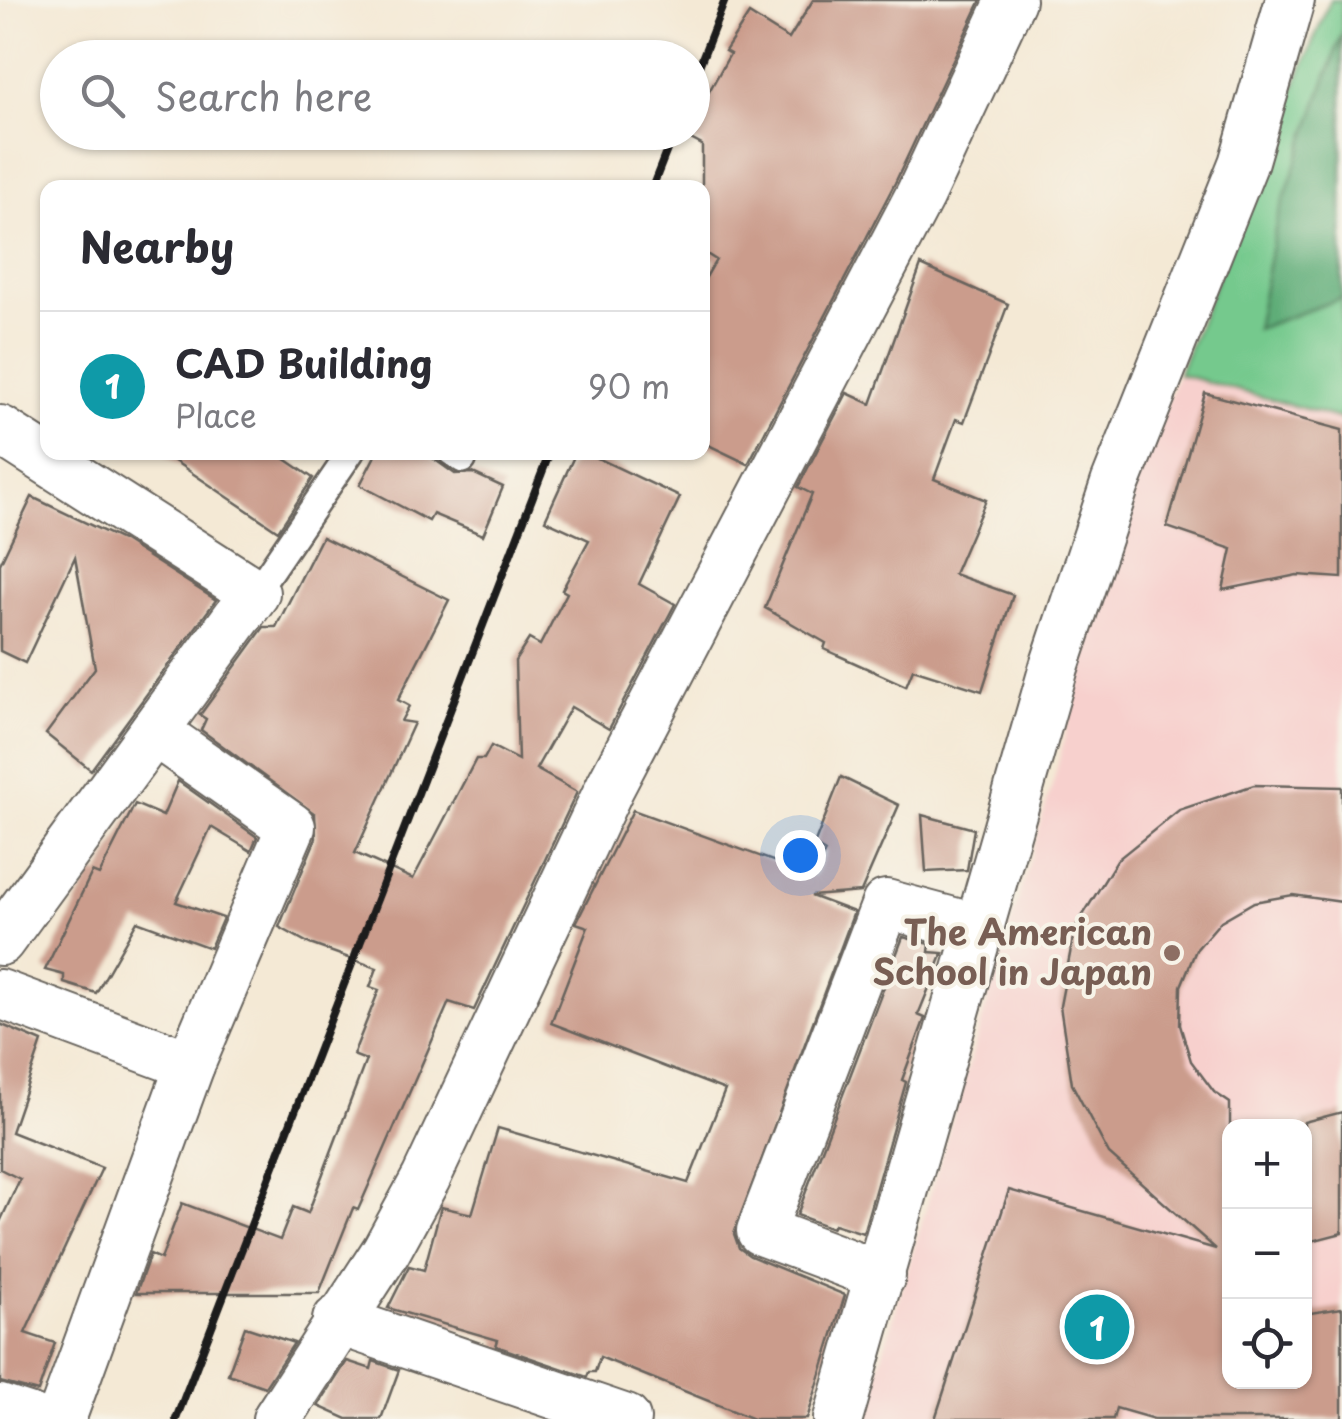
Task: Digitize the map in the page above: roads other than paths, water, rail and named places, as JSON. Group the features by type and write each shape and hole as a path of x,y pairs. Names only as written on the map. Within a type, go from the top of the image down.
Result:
{"street":[{"path":"278,1419 337,1320 386,1251 426,1178 610,786 920,195 1011,0"},
{"path":"838,1419 1054,667 1103,520 1243,164 1290,0"},
{"path":"0,430 40,455"},
{"path":"0,941 256,593 47,460"},
{"path":"61,1419 190,1066 292,826 154,730"},
{"path":"881,1276 761,1231 886,904 979,930"},
{"path":"0,994 190,1066"},
{"path":"337,1320 626,1419"},
{"path":"0,1409 31,1419"}],"lane":[{"path":"256,593 346,460"}],"railway":[{"path":"709,40 725,0"},
{"path":"655,180 667,150"},
{"path":"176,1419 547,460"}],"place":[{"name":"The American School in Japan","path":"1172,953"},
{"name":"CAD Building","path":"1097,1327"}]}
